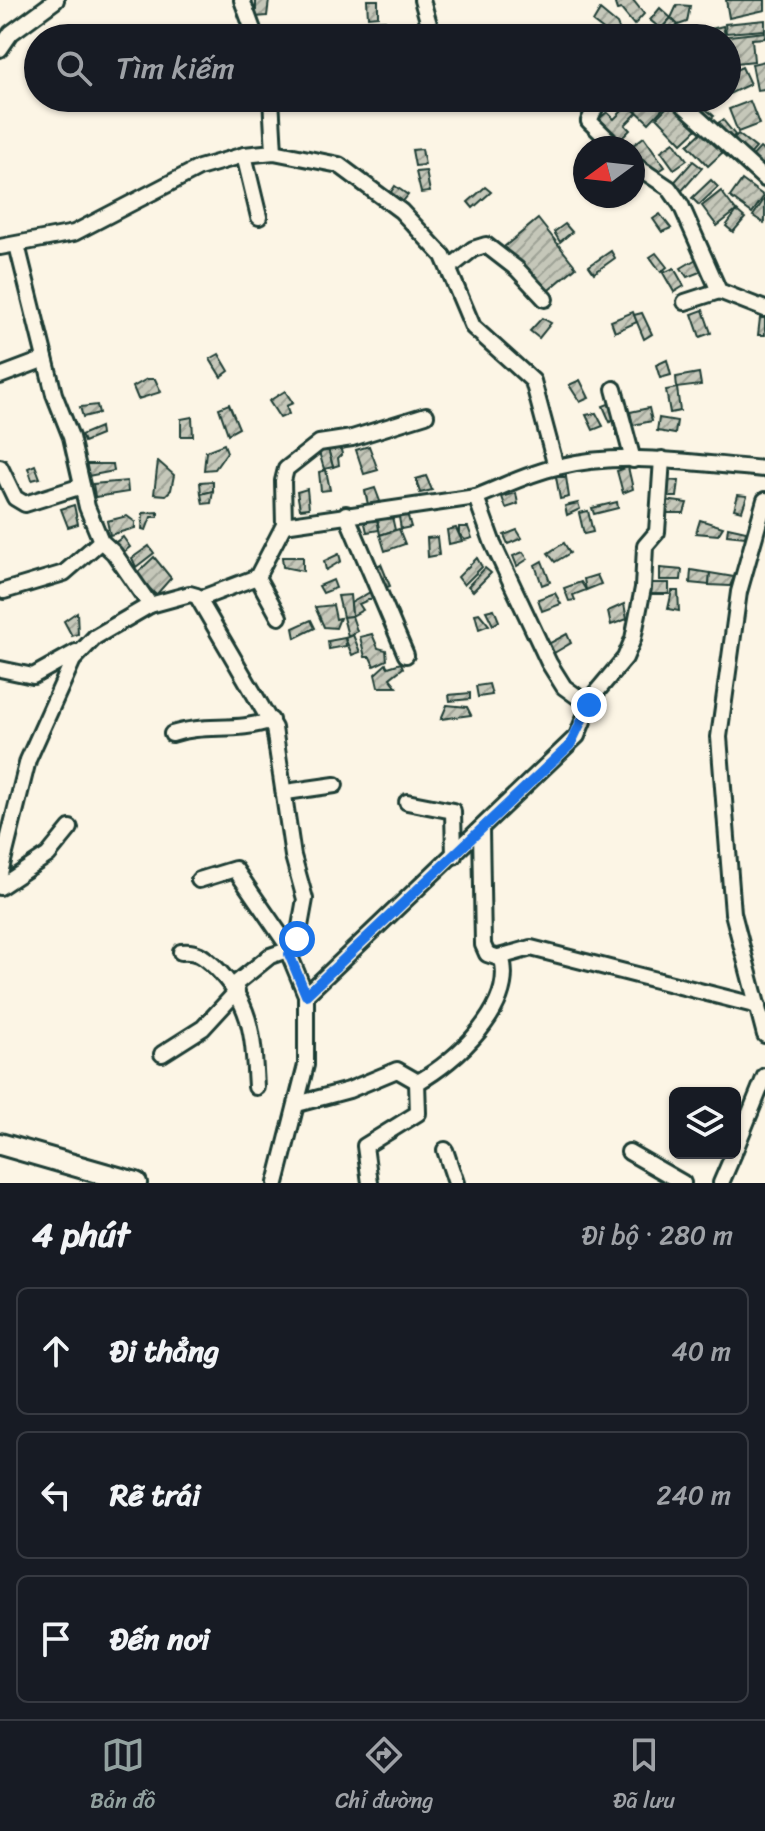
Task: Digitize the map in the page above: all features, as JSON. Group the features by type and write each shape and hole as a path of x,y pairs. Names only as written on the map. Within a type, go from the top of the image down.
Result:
{"main road":[{"path":"0,1144 127,1182"}],"street":[{"path":"0,49 11,33 56,0"},
{"path":"242,0 251,24"},
{"path":"422,0 429,24"},
{"path":"272,112 274,152"},
{"path":"593,112 589,121 605,136"},
{"path":"691,112 765,179"},
{"path":"0,247 74,233 199,168 244,155 274,152 326,161 350,171 401,211 435,245 449,268 473,327 533,381 556,467"},
{"path":"244,155 259,217"},
{"path":"645,172 669,188 681,205 719,291"},
{"path":"17,245 45,359 101,541 114,553 150,605"},
{"path":"449,268 473,249 486,245 517,269 545,299"},
{"path":"685,302 719,291 765,309"},
{"path":"0,376 45,359"},
{"path":"614,389 633,460"},
{"path":"199,599 257,577 284,525 283,481 286,469 319,443 352,438 426,415"},
{"path":"306,995 570,745 589,705 625,658 638,623 645,546 657,532 662,459"},
{"path":"284,525 476,497 556,467 662,459 765,469"},
{"path":"0,467 15,498 25,504 82,486"},
{"path":"476,497 493,544 549,663 564,687 589,705"},
{"path":"765,500 739,592 719,737 733,913 765,1031"},
{"path":"346,514 406,655"},
{"path":"4,591 64,573 101,541"},
{"path":"257,577 279,617"},
{"path":"0,669 33,676 150,605 190,594 199,599 230,657 271,720 286,792 293,856 305,899 299,932 290,949 290,959 306,995 305,1078 276,1183"},
{"path":"0,873 28,760 80,650"},
{"path":"172,734 203,726 245,729 271,720"},
{"path":"286,792 335,785"},
{"path":"407,802 453,811 454,856"},
{"path":"0,887 48,855 70,828"},
{"path":"481,829 483,945 487,954 499,957 531,948 758,1006"},
{"path":"199,880 235,869 290,949"},
{"path":"162,1054 203,1028 235,988 270,956 290,949"},
{"path":"181,952 202,955 235,988 252,1028 256,1087"},
{"path":"417,1082 450,1058 491,1017 501,991 504,967 499,957"},
{"path":"297,1104 349,1090 397,1070 417,1082"},
{"path":"741,1134 765,1076"},
{"path":"370,1183 365,1146 418,1113 417,1082"},
{"path":"445,1150 456,1183"},
{"path":"629,1152 683,1183"},
{"path":"721,1183 731,1159"}],"building":[{"path":"256,0 269,0 267,16 256,17"},
{"path":"367,0 378,0 378,16 368,17"},
{"path":"619,0 633,0 644,14 633,24 621,9 617,10 615,4"},
{"path":"726,0 765,0 765,10 729,18"},
{"path":"677,5 690,6 687,22 677,24 671,18"},
{"path":"660,8 671,18 666,24 655,24 650,20"},
{"path":"600,10 617,24 596,24 593,22"},
{"path":"385,20 386,24 365,24 364,21"},
{"path":"765,20 765,30 741,32 741,24 725,24"},
{"path":"765,32 765,38 752,39 754,61 741,62 741,35"},
{"path":"765,61 765,89 757,90 752,64"},
{"path":"741,67 750,84 741,88"},
{"path":"750,101 759,124 738,132 730,112 741,112 741,104"},
{"path":"607,112 614,119 621,112 637,113 625,125 630,130 624,136 616,136 599,119"},
{"path":"637,112 659,112 649,123"},
{"path":"662,112 683,112 698,128 682,143 657,117"},
{"path":"695,112 709,112 714,116 706,123"},
{"path":"723,120 735,135 731,139 718,123"},
{"path":"704,130 723,152 708,166 688,145"},
{"path":"738,134 756,148 749,156 731,141"},
{"path":"645,138 665,167 653,175 645,163"},
{"path":"674,142 687,160 674,169 661,151"},
{"path":"760,148 765,152 765,162 760,167 750,159"},
{"path":"422,149 425,165 415,166 412,150"},
{"path":"693,161 702,168 679,194 671,186"},
{"path":"426,171 430,192 421,193 416,172"},
{"path":"711,180 718,187 699,205 692,198"},
{"path":"742,180 764,196 752,213 730,197"},
{"path":"395,186 408,195 400,205 389,195"},
{"path":"485,187 491,192 473,208 468,202"},
{"path":"721,191 736,211 717,226 702,206"},
{"path":"765,198 765,222 764,223 753,216"},
{"path":"737,211 745,218 733,232 726,226"},
{"path":"660,214 671,228 662,232 653,219"},
{"path":"538,219 576,267 543,295 504,247"},
{"path":"565,224 572,232 560,242 554,232"},
{"path":"611,251 615,258 594,273 589,266"},
{"path":"656,253 667,267 661,272 650,257"},
{"path":"698,258 705,270 687,277 681,268"},
{"path":"674,268 684,286 674,292 663,273"},
{"path":"703,310 711,333 700,337 692,314"},
{"path":"633,312 637,322 615,332 611,321"},
{"path":"642,313 652,334 644,339 634,315"},
{"path":"542,318 551,323 539,338 530,331"},
{"path":"760,318 765,318 765,335 758,335"},
{"path":"219,354 229,371 221,377 210,359"},
{"path":"667,360 671,375 660,378 656,365"},
{"path":"699,373 701,385 677,388 676,377"},
{"path":"147,379 155,379 161,392 138,399 133,387"},
{"path":"580,380 589,398 580,402 569,385"},
{"path":"677,388 680,411 670,413 666,390"},
{"path":"285,391 293,403 286,406 289,414 280,418 269,401"},
{"path":"611,403 617,418 610,422 603,406"},
{"path":"229,404 239,428 228,434 219,408"},
{"path":"97,405 99,413 83,417 80,407"},
{"path":"649,408 652,421 633,425 630,412"},
{"path":"596,413 603,426 593,430 586,415"},
{"path":"192,417 193,436 181,436 181,419"},
{"path":"659,418 677,421 675,434 657,431"},
{"path":"100,427 101,435 84,442 81,435"},
{"path":"339,442 342,454 338,458 339,465 333,467 328,449"},
{"path":"224,444 227,452 215,469 204,470 206,451"},
{"path":"369,446 378,470 364,474 356,450"},
{"path":"328,449 333,467 324,469 319,452"},
{"path":"158,461 174,475 171,490 166,495 154,494"},
{"path":"86,464 113,464 114,471 88,476"},
{"path":"35,465 40,478 32,480 28,468"},
{"path":"628,467 633,489 623,493 617,471"},
{"path":"326,470 330,490 321,491 319,472"},
{"path":"426,476 432,490 420,493 416,479"},
{"path":"556,477 566,477 569,497 560,499"},
{"path":"666,480 679,481 677,497 668,497"},
{"path":"127,481 128,492 95,497 93,484"},
{"path":"213,481 213,491 201,494 200,482"},
{"path":"375,488 381,504 369,509 365,491"},
{"path":"307,489 309,508 300,509 297,492"},
{"path":"213,491 211,503 203,504 201,494"},
{"path":"516,493 518,504 506,508 502,497"},
{"path":"738,495 747,496 742,511 734,509"},
{"path":"665,500 687,503 684,513 664,513"},
{"path":"617,502 618,508 594,514 592,508"},
{"path":"578,503 580,509 567,515 565,506"},
{"path":"74,505 78,524 68,527 61,509"},
{"path":"406,510 411,527 401,529 398,511"},
{"path":"588,511 593,532 584,534 579,513"},
{"path":"158,512 158,517 151,517 146,530 142,529 143,513"},
{"path":"391,512 395,530 380,535 377,518"},
{"path":"376,513 379,530 367,532 363,515"},
{"path":"127,516 135,522 135,528 110,535 107,521"},
{"path":"700,520 723,527 718,535 696,533"},
{"path":"459,527 468,527 472,538 465,540 459,534"},
{"path":"728,527 746,531 745,537 727,535"},
{"path":"456,528 462,541 449,544 447,530"},
{"path":"399,529 405,544 385,551 380,535"},
{"path":"517,530 522,538 508,544 504,535"},
{"path":"123,537 130,547 121,554 113,544"},
{"path":"437,537 439,555 428,557 427,538"},
{"path":"564,543 570,553 555,562 548,553"},
{"path":"149,546 154,553 136,567 132,558"},
{"path":"523,552 528,559 517,566 513,556"},
{"path":"339,554 341,561 326,570 324,561"},
{"path":"154,557 171,578 156,595 136,574"},
{"path":"282,557 303,557 303,571 283,567"},
{"path":"477,558 482,567 464,585 458,577"},
{"path":"542,561 550,582 542,585 535,565"},
{"path":"381,564 390,586 380,590 371,569"},
{"path":"485,568 491,573 473,591 468,586"},
{"path":"660,568 682,570 681,580 660,580"},
{"path":"691,570 710,573 709,585 690,583"},
{"path":"710,573 734,577 730,586 709,585"},
{"path":"597,575 601,584 586,590 584,579"},
{"path":"333,580 336,588 323,593 319,586"},
{"path":"581,582 586,590 573,595 575,600 569,601 564,588"},
{"path":"651,583 669,583 669,594 651,594"},
{"path":"372,591 375,597 359,604 363,610 352,616 351,603"},
{"path":"672,591 678,591 679,611 668,609"},
{"path":"555,593 561,604 542,611 538,599"},
{"path":"350,595 352,616 343,617 338,596"},
{"path":"624,604 627,619 611,625 608,611"},
{"path":"333,605 336,619 340,618 336,628 324,627 315,607"},
{"path":"494,609 499,621 493,625 486,611"},
{"path":"77,612 78,634 72,636 64,621"},
{"path":"479,613 489,625 479,629 475,614"},
{"path":"352,616 357,631 348,636 343,617"},
{"path":"311,620 315,628 295,638 293,628"},
{"path":"372,634 378,648 386,650 387,660 374,666 370,657 365,657 360,637"},
{"path":"567,634 571,643 554,653 548,644"},
{"path":"353,635 360,652 352,655 345,638"},
{"path":"345,638 346,646 329,649 328,641"},
{"path":"401,663 403,668 390,678 397,687 378,687 375,674 386,664 388,667"},
{"path":"489,684 492,695 478,697 476,686"},
{"path":"470,693 470,699 450,701 449,695"},
{"path":"447,705 467,707 471,715 441,719"}],"route":[{"path":"297,939 289,954 306,995 570,745 583,724 589,705"}]}
